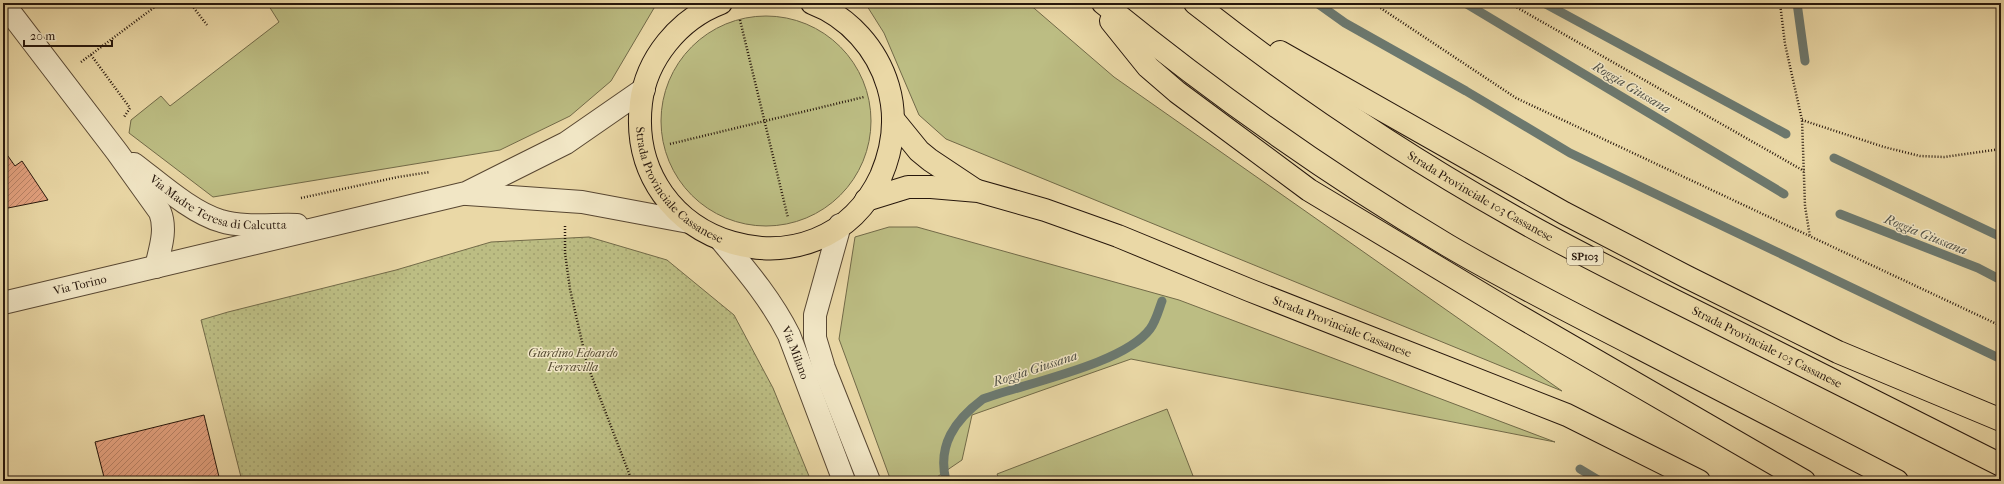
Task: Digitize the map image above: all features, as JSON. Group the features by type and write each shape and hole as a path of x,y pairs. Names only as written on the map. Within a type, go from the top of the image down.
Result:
{"main road":[{"name":"Strada Provinciale Cassanese","path":"730,9 695,10 663,48 652,66 644,89 640,120 643,151 647,164 660,190 678,212 690,222 721,240 755,248 792,246 813,240 840,225 866,200 886,165 891,145 893,119 890,93 881,68 863,39 842,20 812,3"},
{"path":"1097,3 1148,67 1209,118 1309,190 1519,316 1804,481"},
{"path":"1103,3 1161,50 1276,134 1360,191 1447,245 1559,307 1897,481"},
{"path":"1198,6 1564,213 1687,277 1838,352 2001,420"},
{"name":"Strada Provinciale 103 Cassanese","path":"1198,6 1281,68 1358,121 1425,164 1510,215 1604,266 2001,464"},
{"name":"Strada Provinciale Cassanese","path":"893,119 908,139 930,160 978,191"},
{"name":"Strada Provinciale Cassanese","path":"866,200 908,187 931,187 978,191 1045,210 1118,236 1249,290 1567,415 1699,481"}],"street":[{"name":"Via Madre Teresa di Calcutta","path":"3,3 158,209 162,218 164,231 156,267"},
{"path":"329,226 466,194 566,143 644,89"},
{"name":"Via Madre Teresa di Calcutta","path":"116,152 194,209 216,220 234,224 329,226"},
{"path":"466,194 582,202 690,222"},
{"name":"Via Milano","path":"840,225 815,316 815,338 824,368 869,481"},
{"name":"Via Torino","path":"3,303 329,226"},
{"name":"Via Milano","path":"721,240 767,297 780,316 789,335 844,481"}],"path":[{"path":"60,78 160,3"},
{"path":"190,3 207,25"},
{"path":"1373,3 1516,98 2001,326"},
{"path":"1509,3 1804,172"},
{"path":"1780,3 1785,44 1802,120 1805,206 1810,237"},
{"path":"730,9 764,121 790,224 792,246"},
{"path":"643,151 868,96 890,93"},
{"path":"1802,120 1884,147 1920,156 1944,157 2001,149"}],"green space":[{"path":"267,3 657,3 611,81 570,116 500,150 213,197 129,133 131,120 161,96 170,106 279,22"},
{"path":"863,3 1028,3 1114,77 1562,391 946,139 919,115 884,33 867,6"},
{"path":"766,16 786,18 806,24 824,34 840,47 853,63 863,81 869,101 871,121 869,141 863,161 853,179 840,195 824,208 806,218 786,224 766,226 746,224 726,218 708,208 692,195 679,179 669,161 663,141 661,121 663,101 669,81 679,63 692,47 708,34 726,24 746,18"},
{"path":"889,227 917,227 1179,300 1555,442 1131,359 972,415 962,460 931,481 891,481 839,339 855,237"},
{"name":"Giardino Edoardo Ferravilla","path":"589,237 667,260 734,315 773,388 811,481 242,481 201,320 396,270 491,242"},
{"path":"1167,409 1195,481 1000,481 997,474"}],"building":[{"path":"3,149 15,166 22,161 48,200 3,209"},
{"path":"204,415 220,481 105,481 95,442"}],"waterway":[{"path":"1317,3 1345,23 1466,91 1570,153 2001,359"},
{"name":"Roggia Giussana","path":"1465,3 1784,194"},
{"path":"1544,3 1786,134"},
{"path":"1797,3 1805,61"},
{"path":"1834,158 2001,237"},
{"name":"Roggia Giussana","path":"1840,214 1978,268 2001,280"},
{"name":"Roggia Giussana","path":"946,481 944,468 946,445 957,425 973,407 983,399 1073,371 1119,352 1137,341 1150,329 1156,319 1162,301"},
{"path":"1580,469 1600,481"}]}
